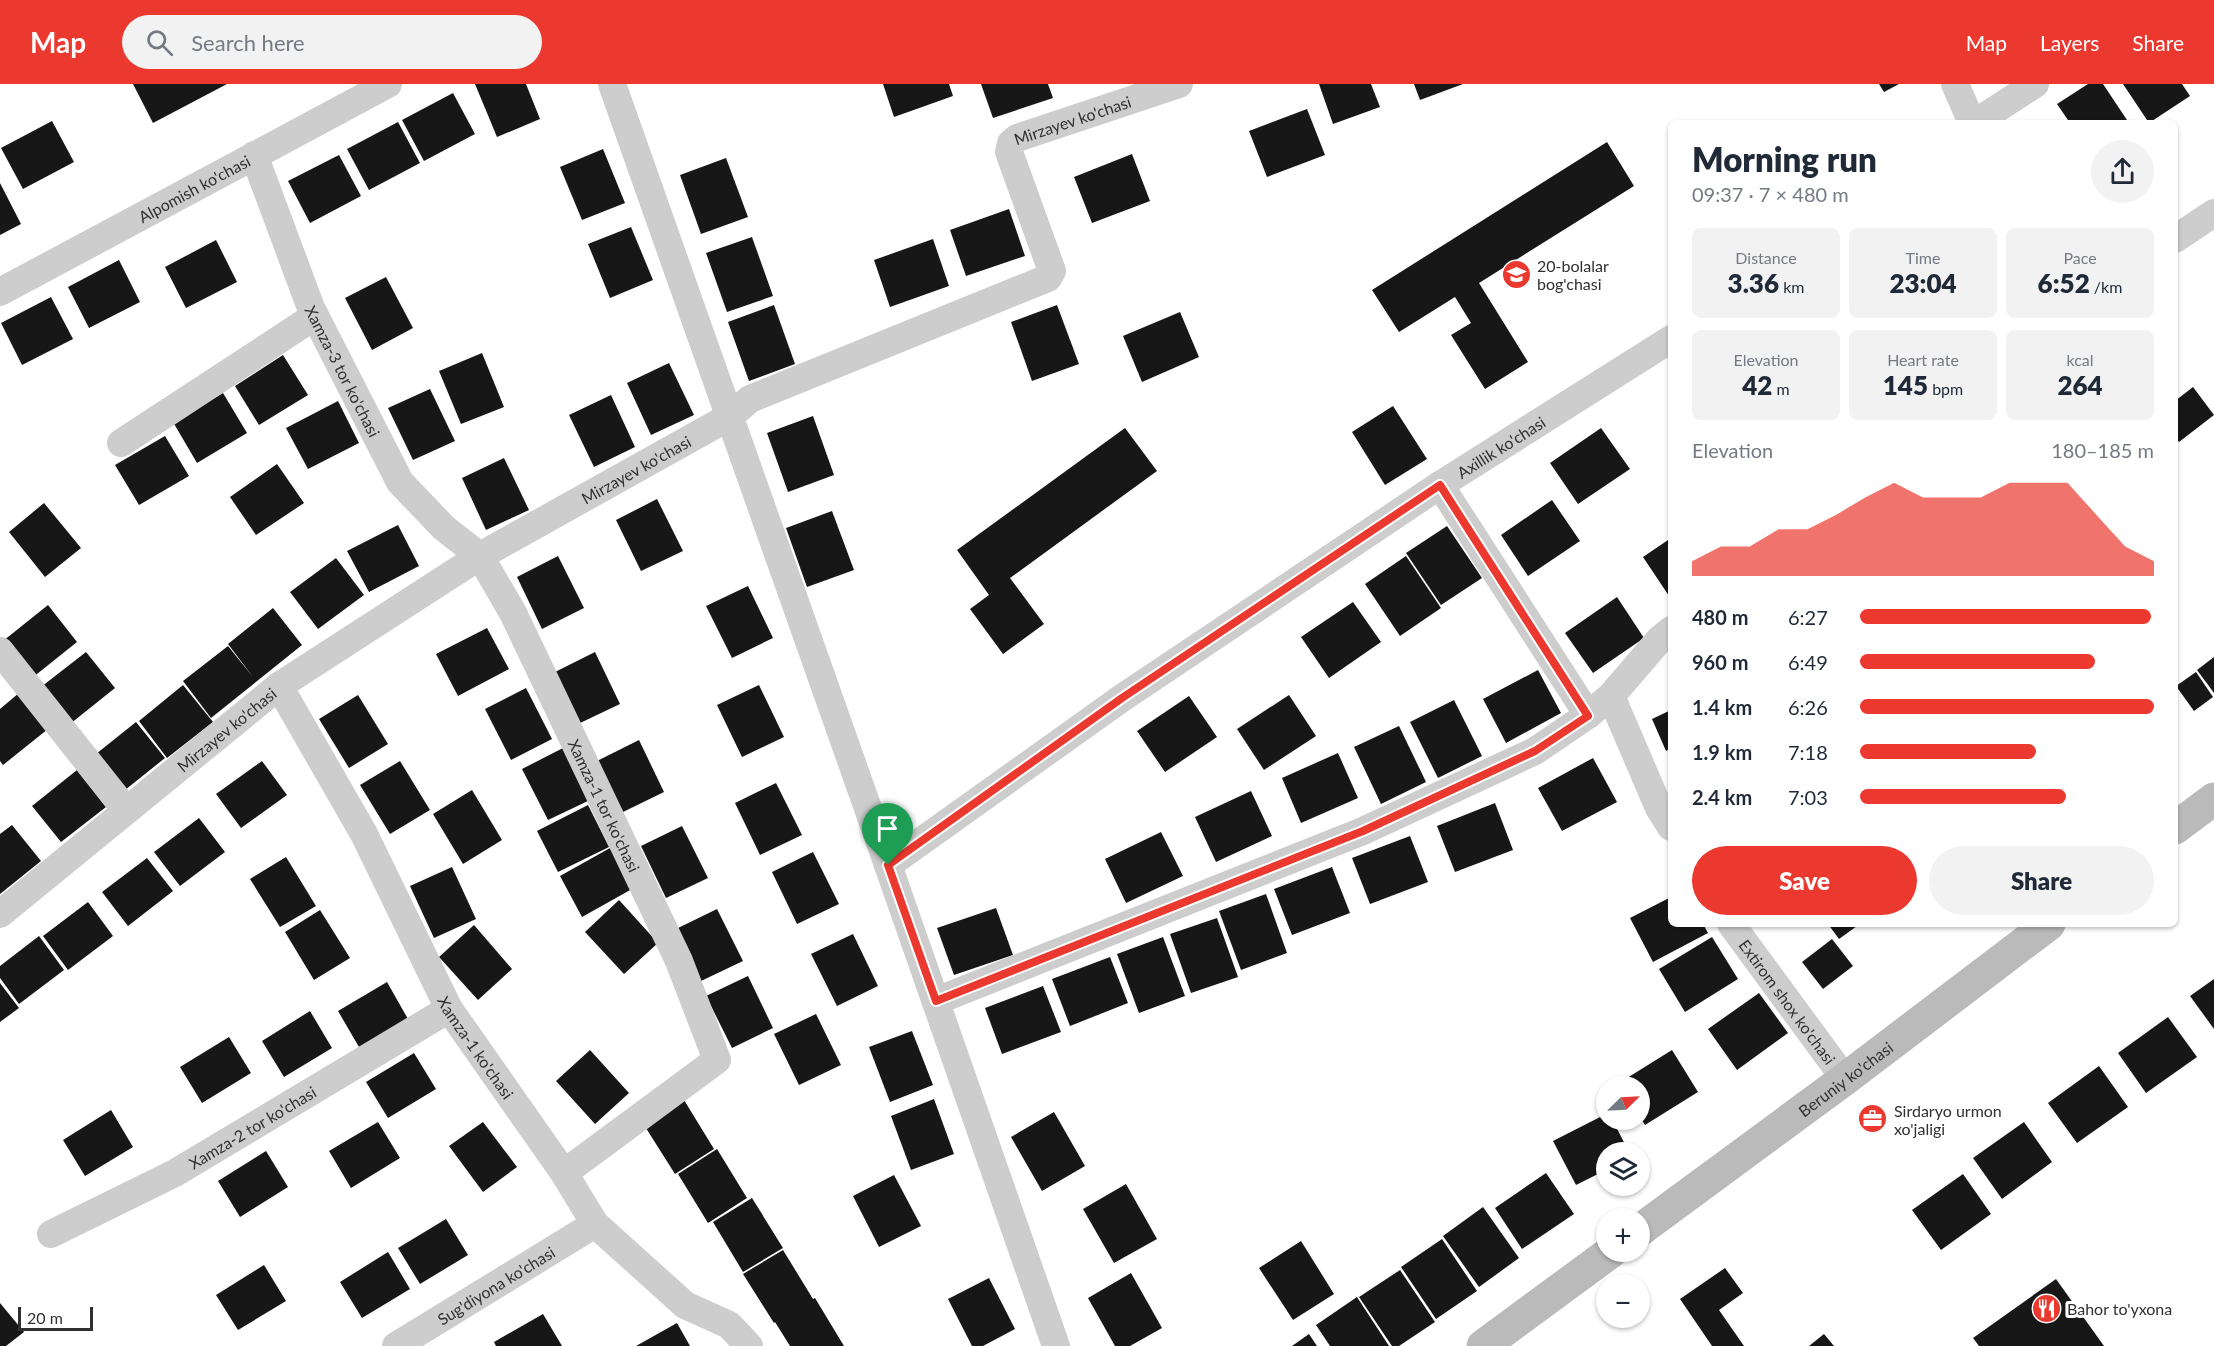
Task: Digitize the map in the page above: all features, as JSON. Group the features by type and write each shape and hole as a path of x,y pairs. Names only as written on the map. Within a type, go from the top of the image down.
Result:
{"street":[{"name":"Alpomish ko'chasi","path":"0,292 388,84"},
{"path":"612,84 1056,1346"},
{"name":"Mirzayev ko'chasi","path":"0,914 279,686 480,556 729,417 750,399 1048,278 1052,271 1009,152 1011,143 1017,138 1179,84"},
{"path":"1954,84 1972,120"},
{"path":"1978,120 2035,84"},
{"name":"Xamza-3 tor ko'chasi","path":"254,155 315,316 400,482 444,528 480,556"},
{"path":"2178,236 2214,213"},
{"path":"121,443 315,316"},
{"name":"Axillik ko'chasi","path":"888,865 1122,698 1440,485 1668,341"},
{"path":"1440,485 1588,716"},
{"name":"Xamza-1 tor ko'chasi","path":"480,556 513,613 679,961 717,1060 564,1173"},
{"path":"936,1001 1363,831 1535,751 1588,716 1611,696 1659,639 1668,632"},
{"path":"0,651 126,810"},
{"name":"Xamza-1 ko'chasi","path":"279,686 364,834 449,1009 564,1173 595,1224 685,1305 729,1324 749,1346"},
{"path":"1611,696 1659,808 1668,822"},
{"path":"2178,826 2214,799"},
{"name":"Extirom shox ko'chasi","path":"1733,927 1845,1079"},
{"name":"Beruniy ko'chasi","path":"1650,1223 1845,1079 2045,927"},
{"name":"Xamza-2 tor ko'chasi","path":"51,1234 175,1173 449,1009"},
{"name":"Sug'diyona ko'chasi","path":"396,1346 595,1224"},
{"path":"1483,1346 1597,1262"}],"building":[{"path":"133,84 227,84 153,123"},
{"path":"475,84 526,84 540,119 497,137"},
{"path":"883,84 949,84 953,96 894,117"},
{"path":"981,84 1048,84 1053,98 993,118"},
{"path":"1319,84 1371,84 1380,107 1333,124"},
{"path":"1414,84 1463,84 1420,100"},
{"path":"1879,84 1899,84 1884,92"},
{"path":"2088,84 2103,84 2127,120 2068,120 2057,104"},
{"path":"2123,84 2182,84 2190,96 2154,120 2147,120"},
{"path":"453,93 475,134 424,161 402,120"},
{"path":"1307,109 1325,155 1267,177 1249,131"},
{"path":"52,121 74,162 23,189 1,148"},
{"path":"398,122 420,163 369,190 347,149"},
{"path":"1607,142 1634,186 1479,283 1528,362 1485,389 1451,335 1471,323 1455,297 1399,332 1372,290"},
{"path":"603,149 625,203 582,220 560,167"},
{"path":"1132,154 1150,201 1092,223 1074,177"},
{"path":"339,155 361,196 310,223 288,181"},
{"path":"726,158 748,217 701,234 680,175"},
{"path":"0,183 21,224 0,235"},
{"path":"1009,209 1025,256 966,276 950,230"},
{"path":"631,227 653,280 610,298 588,244"},
{"path":"752,237 773,296 727,312 706,253"},
{"path":"933,239 949,286 890,307 874,260"},
{"path":"216,240 237,282 186,308 165,267"},
{"path":"119,260 140,302 89,328 68,287"},
{"path":"386,277 413,328 372,350 345,298"},
{"path":"51,297 73,339 22,365 1,323"},
{"path":"774,305 795,364 749,381 728,322"},
{"path":"1057,305 1079,364 1032,381 1011,322"},
{"path":"1180,312 1199,357 1142,382 1123,336"},
{"path":"482,353 504,407 461,424 439,371"},
{"path":"283,355 308,395 259,425 235,386"},
{"path":"669,363 694,415 651,435 627,383"},
{"path":"2193,387 2214,415 2179,442 2178,441 2178,399"},
{"path":"430,389 455,441 413,460 388,408"},
{"path":"223,393 247,433 197,463 173,422"},
{"path":"611,395 635,447 594,467 569,415"},
{"path":"338,401 359,443 308,469 286,428"},
{"path":"1393,406 1427,459 1385,485 1352,432"},
{"path":"813,416 834,475 788,492 767,433"},
{"path":"1125,428 1157,471 1010,578 1044,624 1003,654 970,609 989,595 957,550"},
{"path":"1601,428 1630,469 1578,504 1550,463"},
{"path":"165,436 189,476 139,505 115,465"},
{"path":"504,458 529,510 486,530 462,478"},
{"path":"277,464 304,503 256,535 230,497"},
{"path":"657,499 683,551 641,571 616,520"},
{"path":"1552,500 1580,541 1528,576 1501,535"},
{"path":"44,503 81,548 45,577 9,532"},
{"path":"832,511 854,570 807,587 786,528"},
{"path":"398,525 419,566 369,592 347,551"},
{"path":"1447,526 1482,578 1441,605 1406,553"},
{"path":"1668,540 1668,594 1643,557"},
{"path":"558,556 584,608 542,629 517,577"},
{"path":"1406,556 1441,608 1400,636 1365,584"},
{"path":"336,558 364,595 318,629 290,592"},
{"path":"748,586 773,638 732,658 706,606"},
{"path":"1617,597 1644,638 1593,673 1565,633"},
{"path":"1353,602 1381,642 1329,678 1301,637"},
{"path":"48,605 77,642 32,678 3,641"},
{"path":"273,608 302,645 211,718 183,681 228,646 253,677 228,644"},
{"path":"487,628 509,669 458,696 436,654"},
{"path":"86,652 115,688 70,724 41,687"},
{"path":"595,652 620,704 578,724 553,673"},
{"path":"2214,657 2214,693 2197,670"},
{"path":"1538,670 1561,713 1506,743 1483,699"},
{"path":"2196,672 2213,697 2194,711 2178,689 2178,685"},
{"path":"183,685 213,722 167,758 139,721"},
{"path":"759,685 784,737 742,757 717,705"},
{"path":"526,688 552,739 511,760 485,709"},
{"path":"19,693 48,729 3,765 0,761 0,709"},
{"path":"358,695 388,744 349,768 319,719"},
{"path":"1289,695 1316,736 1264,770 1237,729"},
{"path":"1189,696 1217,737 1165,772 1137,731"},
{"path":"1454,700 1482,756 1438,778 1410,722"},
{"path":"1668,711 1668,750 1666,751 1652,719"},
{"path":"136,722 165,758 120,794 91,758"},
{"path":"1399,726 1426,782 1381,804 1354,747"},
{"path":"639,740 664,792 623,812 597,761"},
{"path":"563,748 590,800 548,820 522,769"},
{"path":"1338,753 1358,798 1301,823 1282,778"},
{"path":"1593,758 1617,802 1562,831 1538,788"},
{"path":"262,761 287,795 241,828 216,794"},
{"path":"400,761 430,810 390,834 360,785"},
{"path":"77,770 106,807 61,842 32,806"},
{"path":"776,783 802,835 760,855 735,803"},
{"path":"472,790 502,840 463,864 433,814"},
{"path":"1251,791 1272,836 1216,862 1195,817"},
{"path":"1495,803 1513,850 1455,872 1437,826"},
{"path":"588,805 609,847 558,872 537,831"},
{"path":"199,818 225,852 180,886 154,852"},
{"path":"12,825 41,861 0,894 0,834"},
{"path":"682,826 708,878 666,898 641,846"},
{"path":"1161,832 1183,876 1126,903 1105,859"},
{"path":"1410,836 1428,882 1370,904 1352,858"},
{"path":"610,848 632,889 582,917 560,876"},
{"path":"813,852 839,904 797,924 772,872"},
{"path":"286,857 316,906 280,927 250,879"},
{"path":"147,858 173,891 128,926 102,892"},
{"path":"452,867 476,919 434,938 410,886"},
{"path":"1332,867 1350,913 1292,935 1274,889"},
{"path":"1266,894 1287,953 1241,970 1219,911"},
{"path":"1668,899 1668,927 1705,927 1708,933 1653,962 1630,918"},
{"path":"619,900 658,943 624,974 585,932"},
{"path":"88,902 113,936 68,970 43,936"},
{"path":"996,908 1013,955 954,975 937,928"},
{"path":"717,909 743,961 701,981 676,929"},
{"path":"320,910 350,958 314,980 285,932"},
{"path":"1217,918 1238,977 1191,993 1170,934"},
{"path":"474,925 512,969 478,1000 439,957"},
{"path":"1830,927 1856,927 1839,939"},
{"path":"853,934 878,986 837,1006 811,954"},
{"path":"39,936 64,970 19,1004 0,978 0,966"},
{"path":"1163,937 1185,996 1139,1013 1117,954"},
{"path":"1712,937 1738,979 1685,1012 1659,969"},
{"path":"1832,939 1853,966 1823,989 1802,962"},
{"path":"1110,957 1128,1003 1070,1026 1052,979"},
{"path":"748,976 773,1028 732,1048 706,996"},
{"path":"2214,979 2214,1029 2190,996"},
{"path":"387,982 408,1019 359,1047 338,1011"},
{"path":"0,983 19,1008 0,1022"},
{"path":"1043,986 1061,1032 1002,1054 985,1008"},
{"path":"1759,993 1788,1033 1737,1070 1708,1029"},
{"path":"310,1011 332,1048 284,1077 262,1041"},
{"path":"816,1014 841,1065 799,1085 774,1034"},
{"path":"2168,1017 2197,1057 2146,1093 2118,1053"},
{"path":"912,1031 933,1085 890,1102 869,1047"},
{"path":"229,1037 251,1073 202,1103 180,1067"},
{"path":"590,1050 629,1093 595,1124 556,1081"},
{"path":"1672,1050 1698,1092 1650,1122 1650,1076 1630,1076"},
{"path":"414,1053 436,1089 388,1118 366,1082"},
{"path":"2099,1066 2128,1107 2077,1143 2048,1103"},
{"path":"934,1099 954,1154 911,1170 891,1116"},
{"path":"684,1100 714,1149 675,1174 644,1125"},
{"path":"111,1110 133,1147 85,1176 63,1140"},
{"path":"1054,1112 1085,1166 1042,1191 1011,1137"},
{"path":"1596,1119 1596,1130 1618,1130 1624,1142 1596,1142 1596,1175 1576,1185 1553,1141"},
{"path":"378,1122 400,1158 351,1188 329,1151"},
{"path":"483,1122 517,1167 483,1192 449,1146"},
{"path":"2024,1122 2052,1162 2002,1199 1973,1158"},
{"path":"717,1149 747,1198 708,1223 678,1174"},
{"path":"266,1151 288,1187 240,1217 218,1181"},
{"path":"1546,1173 1574,1214 1522,1249 1495,1208"},
{"path":"1963,1174 1991,1214 1941,1250 1912,1210"},
{"path":"894,1175 921,1226 879,1247 853,1196"},
{"path":"1126,1184 1157,1239 1114,1263 1083,1209"},
{"path":"752,1198 783,1248 743,1272 713,1222"},
{"path":"1483,1207 1519,1258 1479,1287 1443,1236"},
{"path":"446,1219 468,1255 420,1284 398,1248"},
{"path":"1442,1239 1477,1291 1436,1319 1401,1267"},
{"path":"1301,1241 1334,1294 1293,1320 1259,1268"},
{"path":"783,1250 844,1346 790,1346 774,1323 743,1274"},
{"path":"388,1252 410,1289 362,1318 340,1282"},
{"path":"264,1265 286,1301 238,1330 216,1295"},
{"path":"1725,1268 1743,1293 1719,1310 1744,1346 1712,1346 1680,1299"},
{"path":"1400,1270 1435,1322 1399,1346 1392,1346 1359,1297"},
{"path":"1131,1273 1162,1328 1130,1346 1115,1346 1088,1298"},
{"path":"989,1278 1015,1329 983,1346 972,1346 948,1299"},
{"name":"Bahor to'yxona","path":"2056,1279 2104,1346 1979,1346 1973,1338"},
{"path":"1357,1297 1389,1346 1330,1346 1316,1325"},
{"path":"0,1303 24,1332 6,1346 0,1346"},
{"path":"543,1314 562,1346 496,1346 494,1342"},
{"path":"677,1323 690,1346 636,1346"},
{"path":"1309,1334 1317,1346 1292,1346"},
{"path":"1824,1334 1834,1346 1809,1346"}],"place":[{"name":"20-bolalar bog'chasi","path":"1516,274"},
{"name":"Sirdaryo urmon xo'jaligi","path":"1873,1119"},
{"name":"Bahor to'yxona","path":"2046,1308"}],"route":[{"path":"1440,485 1588,716 1535,751 1363,831 936,1001 888,865 1122,698 1440,485"}]}
